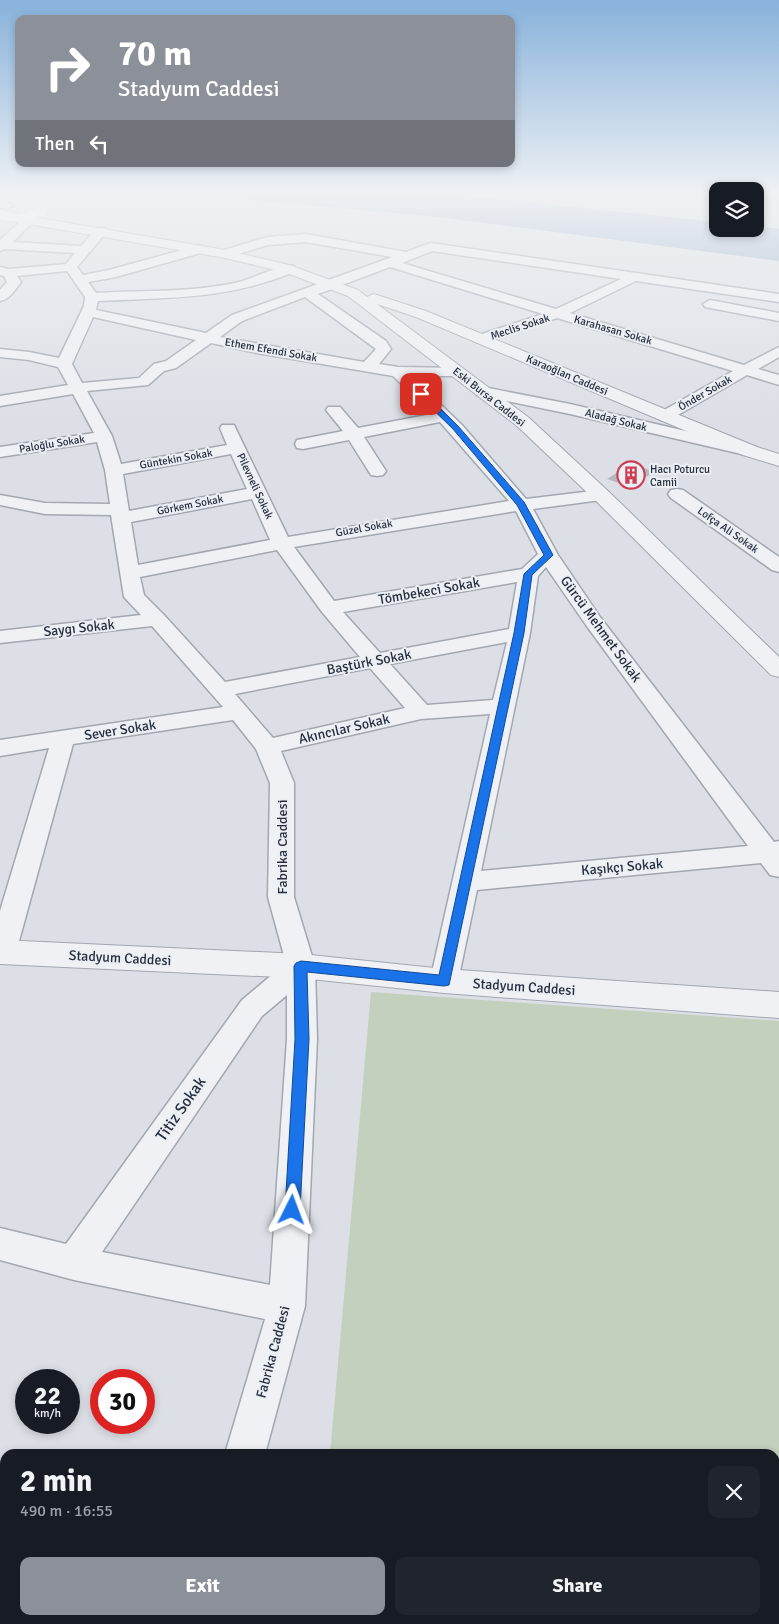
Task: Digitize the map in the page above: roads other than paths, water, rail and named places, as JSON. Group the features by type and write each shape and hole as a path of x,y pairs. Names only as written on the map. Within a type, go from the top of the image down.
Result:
{"street":[{"path":"5,272 47,269"},
{"path":"71,269 92,297"},
{"path":"80,280 131,269"},
{"path":"92,297 190,295 229,289 267,280 288,269"},
{"name":"Eski Bursa Caddesi","path":"291,269 353,293 522,421 601,495 779,670"},
{"path":"0,401 90,386 142,382 159,367 171,365 237,318 277,302 374,269"},
{"name":"Karahasan Sokak","path":"408,269 779,380"},
{"path":"496,269 618,286 647,292"},
{"path":"578,269 779,298"},
{"path":"0,297 6,294 14,282 5,272"},
{"name":"Meclis Sokak","path":"481,339 559,314 634,277"},
{"path":"308,292 381,344 384,349 368,366"},
{"name":"Karaoğlan Caddesi","path":"353,293 379,299 421,314 750,451 779,460"},
{"path":"132,322 148,295"},
{"path":"0,354 29,356 64,364 88,312 92,297"},
{"path":"695,301 779,317"},
{"name":"Ethem Efendi Sokak","path":"88,312 257,349 398,372 456,371"},
{"name":"Önder Sokak","path":"665,416 779,351"},
{"name":"Fabrika Caddesi","path":"64,364 104,436 114,470 134,597 157,619 239,712 266,747 282,783 281,896 301,966 302,1039 287,1306 246,1449"},
{"name":"Gürcü Mehmet Sokak","path":"398,372 444,416 521,504 548,555 593,621 775,857"},
{"name":"Aladağ Sokak","path":"482,392 570,409 750,451"},
{"path":"334,410 354,434 377,471"},
{"path":"303,444 444,416"},
{"name":"Pilevneli Sokak","path":"228,428 281,543 330,608 421,712"},
{"name":"Paloğlu Sokak","path":"0,452 104,436"},
{"name":"Güntekin Sokak","path":"114,470 237,448"},
{"name":"Görkem Sokak","path":"0,500 18,505 61,511 120,513 258,492"},
{"name":"Lofça Ali Sokak","path":"677,494 779,566"},
{"name":"Güzel Sokak","path":"129,573 375,526 521,504 601,495"},
{"path":"444,981 504,706 519,633 528,574 548,555"},
{"name":"Tömbekeci Sokak","path":"330,608 528,574"},
{"name":"Saygı Sokak","path":"0,637 157,619"},
{"name":"Baştürk Sokak","path":"219,690 519,633"},
{"name":"Akıncılar Sokak","path":"266,747 421,712 504,706"},
{"name":"Sever Sokak","path":"0,748 239,712"},
{"path":"1,952 64,739"},
{"name":"Kaşıkçı Sokak","path":"466,882 775,857"},
{"name":"Stadyum Caddesi","path":"1,952 301,966 444,981 779,1005"},
{"name":"Titiz Sokak","path":"74,1263 252,1008 301,966"},
{"path":"0,1244 74,1263 287,1306"}],"place":[{"name":"Hacı Poturcu Camii","path":"631,475"}]}
